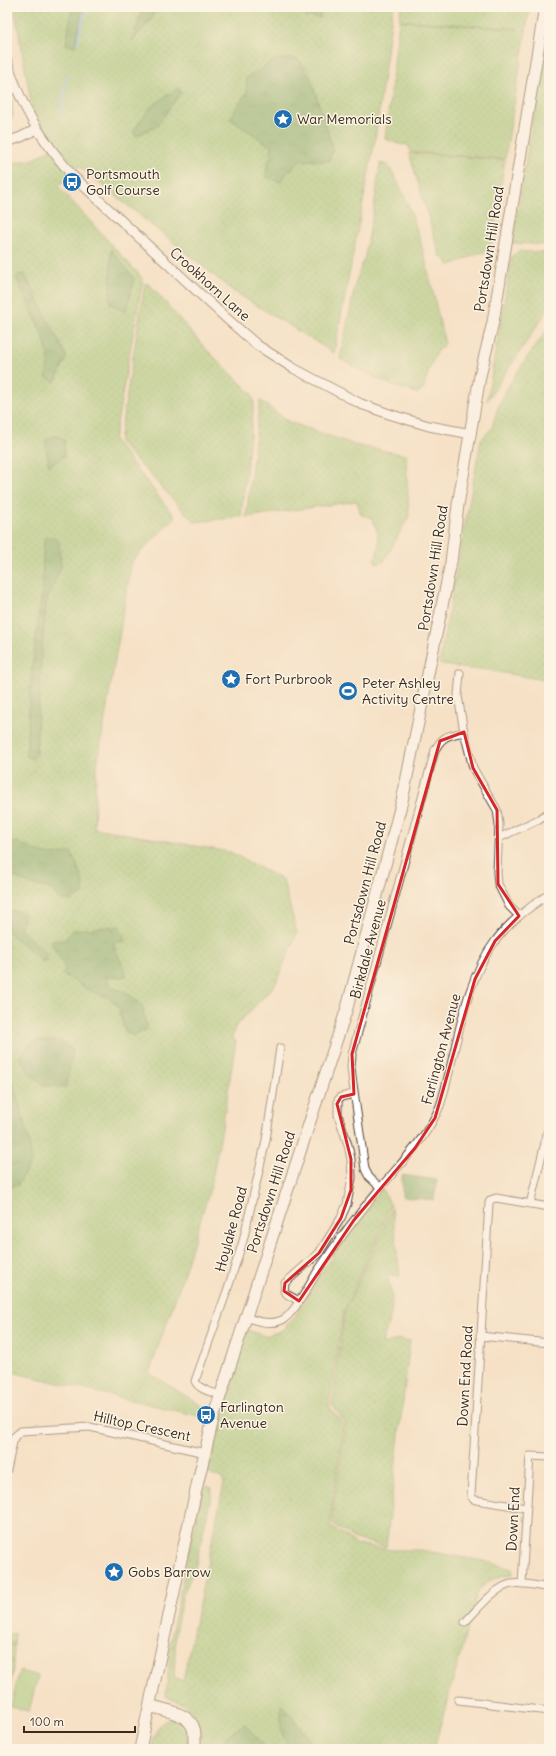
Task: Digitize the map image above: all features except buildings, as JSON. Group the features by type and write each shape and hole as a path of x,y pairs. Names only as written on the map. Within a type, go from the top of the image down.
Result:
{"main road":[{"name":"Portsdown Hill Road","path":"140,1749 205,1453 220,1395 346,1008 402,801 451,562 458,505 480,376 492,322 545,7"},
{"path":"150,1706 180,1715 189,1721 194,1730 195,1749"}],"street":[{"name":"Crookhorn Lane","path":"7,61 22,103 37,129 56,156 87,190 190,286 257,345 293,368 361,404 392,416 429,426 471,434"},
{"path":"7,142 37,129"},
{"path":"460,673 458,696 464,732 473,768 497,810 500,824 496,872 498,884 509,906 519,916"},
{"name":"Birkdale Avenue","path":"380,1187 369,1177 365,1169 354,1094 351,1067 352,1054 435,750 440,740 446,736 464,732"},
{"path":"499,838 539,819 549,812"},
{"name":"Farlington Avenue","path":"246,1318 259,1322 276,1322 285,1318 299,1301 330,1253 354,1220 380,1187 415,1148 435,1118 444,1092 475,979 487,953 495,941 519,916 548,898"},
{"name":"Hoylake Road","path":"220,1395 197,1386 195,1381 228,1288 244,1234 266,1140 280,1048"},
{"path":"299,1301 284,1291 285,1283 319,1253 341,1218 351,1190 351,1159 337,1110 338,1100 341,1097 354,1094"},
{"path":"549,1126 530,1204 549,1208"},
{"name":"Down End Road","path":"526,1508 476,1500 471,1496 480,1336 490,1200 496,1198 530,1204"},
{"path":"480,1336 549,1343"},
{"name":"Hilltop Crescent","path":"7,1470 14,1437 21,1431 90,1427 205,1453"},
{"name":"Down End","path":"522,1584 530,1456 549,1458"},
{"path":"465,1622 501,1588 511,1584 522,1584 549,1588"},
{"path":"458,1700 549,1711"}],"highlighted area":[{"path":"464,732 473,768 497,810 498,884 519,916 495,941 475,979 435,1118 415,1148 354,1220 299,1301 284,1291 285,1283 319,1253 341,1218 351,1190 351,1159 337,1104 341,1097 354,1094 352,1054 440,741"}],"green space":[{"path":"14,7 393,7 375,140 334,353 233,291 79,166 58,186 143,279 114,440 175,517 132,561 96,771 94,828 230,852 283,880 297,933 275,985 235,1027 232,1038 236,1041 221,1134 210,1189 180,1285 149,1373 204,1407 203,1417 7,1371 7,164 35,159 55,145 32,108"},
{"path":"72,7 83,7 75,46 66,45"},
{"path":"143,7 157,7 151,20 132,41"},
{"path":"307,7 321,7 320,18 306,16"},
{"path":"401,7 530,7 505,159 411,152 408,145 399,144 385,139 399,21 518,29 399,20"},
{"path":"549,21 549,245 512,243"},
{"path":"277,59 298,59 310,76 333,149 329,161 302,160 287,173 280,182 266,177 272,147 230,119 247,91 246,78"},
{"path":"7,86 12,101 13,117 7,123"},
{"path":"178,88 181,92 157,126 136,136 133,132 150,107"},
{"path":"409,153 505,160 490,252 479,253 449,266 446,260 440,256"},
{"path":"380,163 388,165 409,206 417,229 429,275 445,344 434,359 423,390 417,393 387,383 340,359 356,281 365,256 374,208"},
{"path":"111,249 134,279 126,312 110,304"},
{"path":"518,251 549,253 549,308 487,401 512,256"},
{"path":"24,273 67,357 55,382 46,377 49,360 44,338 16,277"},
{"path":"145,283 150,285 206,349 252,394 254,402 241,517 194,522 119,442"},
{"path":"549,327 549,681 482,669 469,669 439,664 481,439 492,428 497,410 515,375"},
{"path":"260,400 287,421 355,445 406,455 409,516 384,561 377,564 374,560 378,549 379,539 372,518 361,515 357,501 246,517"},
{"path":"55,435 65,440 64,457 49,466 45,441"},
{"path":"45,537 54,537 59,542 61,567 46,603 36,754 33,759 26,756 31,676 42,590 43,548"},
{"path":"18,842 38,852 56,855 71,852 82,878 83,894 72,900 61,900 50,889 29,884 12,876 7,878 7,860 11,861 9,844"},
{"path":"18,910 25,914 20,929 47,954 47,960 42,961 7,931 7,912"},
{"path":"120,926 125,941 113,943 127,976 106,978 110,987 126,992 142,1005 147,1029 134,1036 125,1032 118,1006 108,998 89,990 63,974 65,967 50,941 65,940 72,930"},
{"path":"32,1041 61,1041 73,1050 66,1087 44,1086 29,1073 21,1057"},
{"path":"7,1074 13,1083 26,1126 32,1160 18,1185 7,1188"},
{"path":"402,1175 437,1180 434,1200 402,1197"},
{"path":"382,1189 391,1205 344,1311 329,1406 344,1425 329,1525 357,1544 391,1550 420,1550 484,1561 512,1569 513,1574 491,1580 478,1590 434,1749 301,1749 298,1743 274,1749 201,1749 198,1724 192,1713 183,1704 166,1696 172,1630 202,1491 207,1486 212,1488 212,1493 195,1568 183,1595 176,1628 174,1677 183,1681 224,1483 222,1478 211,1475 208,1471 247,1330 265,1336 281,1331 294,1318 330,1259"},
{"path":"392,1208 400,1276 387,1274 392,1295 392,1310 382,1344 400,1339 410,1341 386,1547 355,1539 331,1523 346,1424 332,1405 345,1312"},
{"path":"15,1633 13,1669 7,1709 7,1634"},
{"path":"19,1671 38,1676 29,1711 11,1707"},
{"path":"281,1704 309,1738 311,1749 289,1749 281,1731"},
{"path":"172,1719 185,1731 189,1749 151,1749 159,1726 167,1720"},
{"path":"245,1724 266,1749 228,1749 225,1737"}],"waterway":[{"path":"77,44 86,7"},
{"path":"60,112 68,75"}],"place":[{"name":"War Memorials","path":"283,119"},
{"name":"Portsmouth Golf Course","path":"72,182"},
{"name":"Fort Purbrook","path":"231,679"},
{"name":"Peter Ashley Activity Centre","path":"348,691"},
{"name":"Farlington Avenue","path":"206,1415"},
{"name":"Gobs Barrow","path":"114,1572"}]}
